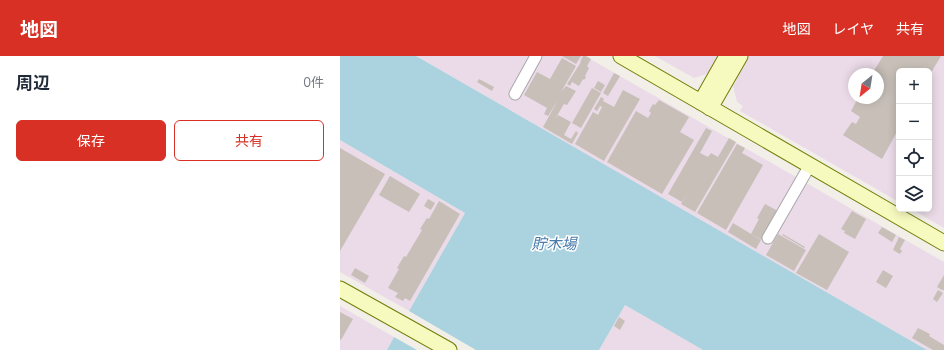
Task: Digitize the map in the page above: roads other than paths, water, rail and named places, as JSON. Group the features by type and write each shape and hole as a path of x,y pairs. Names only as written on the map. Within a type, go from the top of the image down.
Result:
{"street":[{"path":"514,94 536,56"},
{"path":"621,56 944,243"},
{"path":"706,105 727,56"},
{"path":"706,105 740,56"},
{"path":"768,238 810,165"},
{"path":"340,289 449,350"}],"water":[{"name":"貯木場","path":"340,56 416,56 927,350 703,350 625,305 599,350 476,350 409,311 465,213 340,140"},
{"path":"394,337 417,350 387,350"}]}
